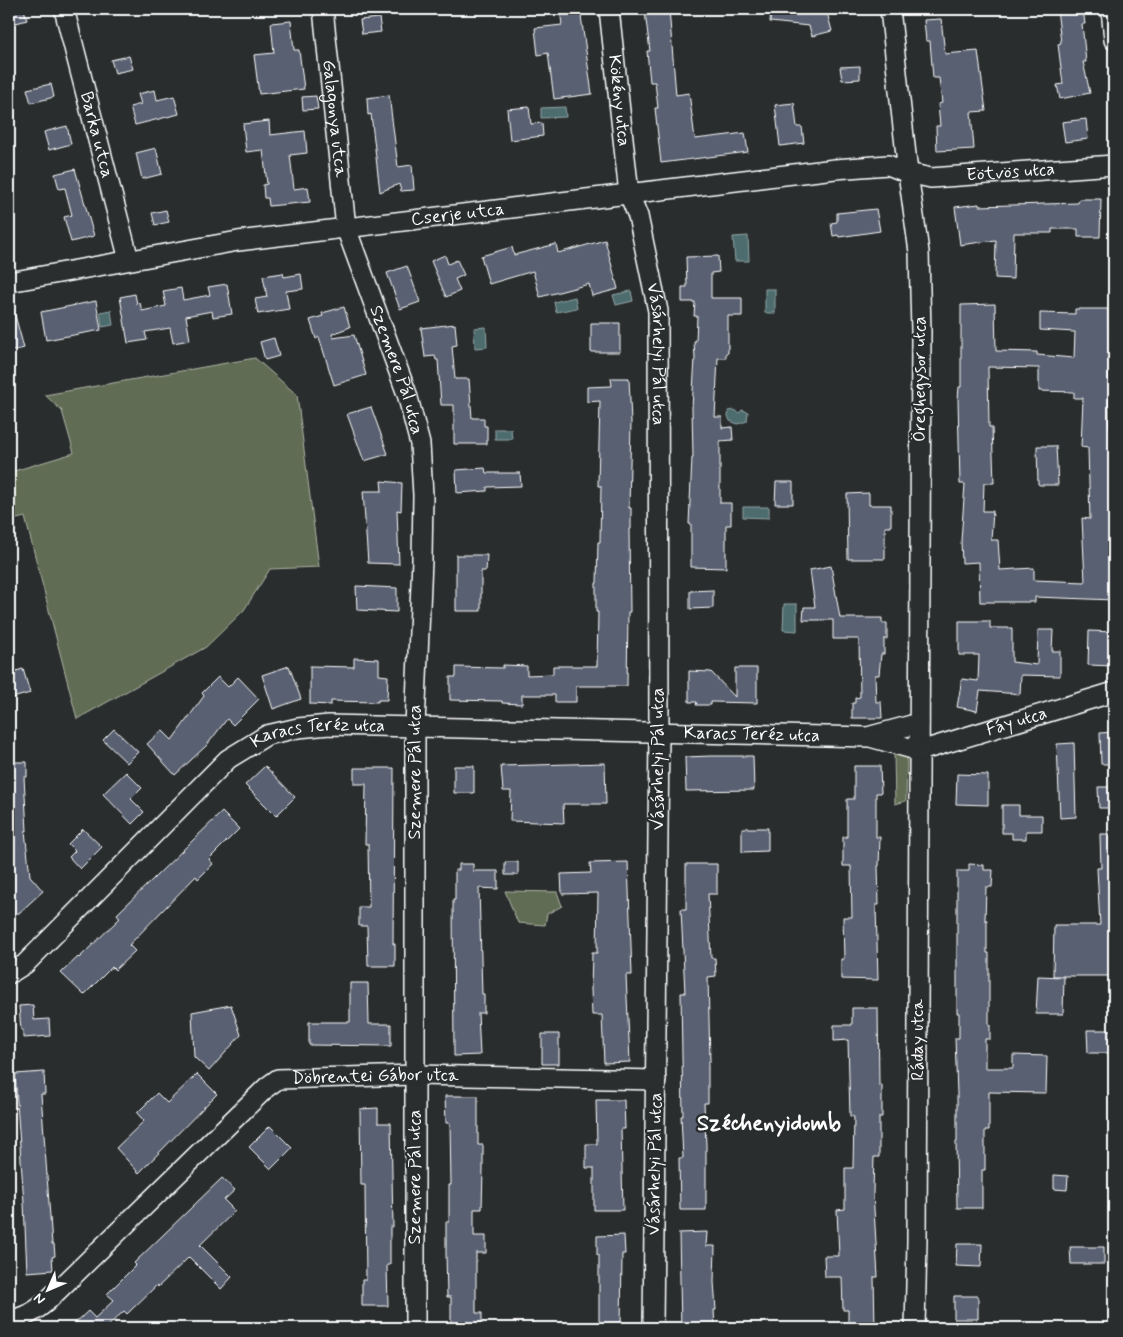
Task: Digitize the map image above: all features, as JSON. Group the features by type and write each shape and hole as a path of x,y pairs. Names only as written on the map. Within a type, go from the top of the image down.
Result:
{"street":[{"name":"Barka utca","path":"64,9 129,260"},
{"name":"Galagonya utca","path":"323,9 346,228"},
{"name":"Kökény utca","path":"609,9 629,194"},
{"name":"Öreghegysor utca","path":"890,9 908,173 919,252 922,331 920,751"},
{"path":"1111,9 1114,40"},
{"name":"Cserje utca","path":"9,282 238,241 835,169 888,165 908,173"},
{"name":"Eötvös utca","path":"908,173 931,178 1114,165"},
{"name":"Vásárhelyi Pál utca","path":"629,194 638,216 658,311 659,733 653,1328"},
{"name":"Szemere Pál utca","path":"346,228 407,394 420,444 422,560 414,726 415,1328"},
{"name":"Fáy utca","path":"920,751 1114,692"},
{"name":"Karacs Teréz utca","path":"870,737 919,723"},
{"name":"Karacs Teréz utca","path":"9,974 25,964 228,759 267,735 298,728 329,725 870,737 920,751"},
{"name":"Ráday utca","path":"915,1328 920,751"},
{"name":"Döbrentei Gábor utca","path":"9,1320 33,1313 46,1303 267,1087 278,1079 415,1075 656,1080"}],"green space":[{"path":"255,358 297,395 319,567 270,569 244,610 206,647 77,719 25,517 9,521 9,453 14,471 74,453 62,411 45,395"},
{"path":"894,754 907,756 906,801 895,804"},
{"path":"505,891 557,892 562,906 547,914 545,925 518,923"}],"water":[{"path":"565,107 566,117 541,118 541,108"},
{"path":"748,236 749,261 735,261 733,237"},
{"path":"765,289 775,289 775,313 765,313"},
{"path":"631,291 633,301 616,305 613,295"},
{"path":"575,297 577,308 556,312 554,302"},
{"path":"111,310 113,325 102,327 100,312"},
{"path":"486,327 487,347 475,348 474,328"},
{"path":"735,410 739,413 742,410 748,412 747,421 738,424 730,421 729,411"},
{"path":"495,429 511,429 512,439 495,439"},
{"path":"743,507 769,507 769,518 743,517"},
{"path":"784,604 797,604 797,631 783,630"}],"building":[{"path":"9,9 24,9 27,20 9,25"},
{"path":"560,9 580,9 592,94 554,99 548,53 538,55 535,28 562,25"},
{"path":"669,9 676,95 689,93 695,139 745,133 748,152 661,163 655,108 658,108 655,82 650,82 647,51 650,51 645,12"},
{"path":"771,9 826,9 832,31 812,36 809,26 770,22"},
{"path":"1057,9 1083,9 1085,24 1082,24 1086,62 1083,62 1090,93 1060,99 1057,85 1063,84 1058,44 1061,43"},
{"path":"379,18 381,32 362,34 360,20"},
{"path":"941,19 945,54 978,51 986,111 971,112 974,149 937,151 936,126 940,126 938,104 942,103 939,78 933,78 930,41 926,41 924,20"},
{"path":"291,21 294,50 299,50 304,89 259,94 254,55 274,53 271,23"},
{"path":"129,56 133,69 115,73 111,60"},
{"path":"860,66 860,79 842,80 840,67"},
{"path":"51,84 54,97 31,103 27,89"},
{"path":"155,90 157,100 174,96 179,114 135,125 130,107 141,104 138,94"},
{"path":"389,95 398,167 412,165 414,190 401,191 399,184 380,192 371,114 368,115 367,98"},
{"path":"316,96 318,109 303,110 302,97"},
{"path":"794,103 797,127 802,127 804,143 780,146 775,105"},
{"path":"529,107 531,124 542,123 543,136 510,140 507,109"},
{"path":"1086,119 1088,139 1065,142 1062,122"},
{"path":"269,121 270,135 305,131 307,153 290,155 294,189 308,187 310,202 269,206 268,198 264,198 263,185 267,184 263,150 246,152 243,124"},
{"path":"67,126 71,144 49,150 44,132"},
{"path":"156,148 162,174 142,179 136,153"},
{"path":"75,169 94,236 71,242 64,217 72,215 65,188 59,189 55,174"},
{"path":"1079,199 1101,199 1100,237 1078,237 1078,229 1052,229 1052,233 1014,233 1013,279 995,278 996,240 960,245 955,207 979,204 979,206 1078,203"},
{"path":"876,209 880,231 839,237 838,235 833,236 831,223 837,222 837,213"},
{"path":"166,210 169,222 155,225 152,213"},
{"path":"605,240 618,289 592,296 589,284 540,297 533,271 489,284 481,256 512,247 514,255 556,244 558,253"},
{"path":"445,255 448,264 457,260 464,275 455,279 460,291 446,297 431,261"},
{"path":"718,256 719,272 711,273 711,298 742,298 742,316 728,316 728,353 726,353 726,358 718,358 715,417 722,417 722,428 732,427 733,440 720,441 720,503 731,503 731,525 726,525 726,568 691,567 691,524 689,524 693,458 694,341 696,341 697,316 694,316 695,302 682,302 682,287 687,287 686,257"},
{"path":"407,266 420,302 400,309 387,273"},
{"path":"283,273 284,277 301,274 303,289 286,291 289,309 258,314 255,299 267,297 263,276"},
{"path":"227,284 232,314 213,317 212,311 186,316 190,340 173,343 170,328 145,332 147,340 128,343 120,297 135,294 137,304 140,303 142,311 166,306 163,291 181,288 183,300 210,295 208,287"},
{"path":"96,301 101,330 46,340 41,312"},
{"path":"995,304 996,351 1037,352 1037,355 1074,358 1075,332 1040,330 1040,313 1075,314 1075,309 1108,309 1109,427 1111,427 1114,506 1114,600 1035,597 1035,602 980,602 979,562 962,563 961,541 965,484 960,484 958,399 959,387 961,387 961,305","holes":["988,367 1039,368 1039,391 1074,392 1074,398 1083,398 1081,447 1088,448 1090,519 1082,518 1085,582 1034,580 1034,568 1000,570 998,540 991,540 993,511 983,511 984,483 994,483 992,427 989,427"]},
{"path":"344,307 350,327 332,334 333,338 354,335 366,375 334,385 319,337 316,339 310,320 323,316 322,313"},
{"path":"13,308 24,348 9,352 9,309"},
{"path":"591,323 620,323 620,352 591,352"},
{"path":"455,324 457,345 452,346 455,379 469,379 472,418 484,418 484,426 487,426 487,444 454,444 454,405 441,405 438,360 436,360 435,356 425,357 421,328"},
{"path":"274,338 279,356 265,360 260,342"},
{"path":"611,378 629,378 631,422 629,508 631,508 631,529 629,529 630,612 628,612 627,686 576,686 576,702 555,702 555,695 522,695 522,704 502,703 502,701 450,700 450,677 456,677 456,667 503,668 503,665 527,666 527,675 553,674 553,666 597,666 598,612 596,612 596,583 598,542 600,542 601,486 598,486 600,401 587,402 587,387 612,386"},
{"path":"371,407 388,454 364,461 347,414"},
{"path":"1037,446 1056,446 1058,485 1038,484"},
{"path":"485,468 486,473 520,473 521,486 487,487 487,491 457,493 456,470"},
{"path":"381,481 402,483 401,511 397,510 399,564 368,563 363,491 382,491"},
{"path":"776,482 793,482 793,504 775,504"},
{"path":"869,493 869,505 891,505 891,527 885,527 885,559 848,559 847,494"},
{"path":"456,555 487,555 486,571 481,571 481,611 456,611"},
{"path":"831,566 840,618 882,618 882,623 887,623 887,639 884,639 884,654 881,654 879,675 875,675 876,702 881,702 882,718 852,718 852,703 855,703 855,698 860,697 859,639 833,639 833,620 803,620 804,607 815,607 810,570"},
{"path":"356,586 397,588 397,612 357,610"},
{"path":"713,590 713,608 690,609 690,591"},
{"path":"959,621 990,621 990,628 1012,628 1012,662 1037,665 1038,630 1053,630 1052,651 1060,651 1060,676 1021,675 1020,694 980,691 977,711 957,707 962,679 978,681 979,655 959,655"},
{"path":"1089,631 1114,632 1114,666 1088,665"},
{"path":"354,658 379,659 379,675 388,676 387,700 378,700 378,702 331,701 331,705 310,704 310,666 354,667"},
{"path":"289,666 301,699 273,709 262,675"},
{"path":"735,668 757,668 757,703 711,702 711,705 696,705 697,702 689,702 689,671 711,672 735,697"},
{"path":"23,669 30,693 9,699 9,673"},
{"path":"218,677 228,687 238,677 259,699 233,725 227,719 207,745 175,775 147,744 162,730 172,740 204,696 202,693"},
{"path":"114,729 138,752 127,763 103,740"},
{"path":"1114,732 1114,764 1101,764 1100,733"},
{"path":"1074,743 1076,817 1060,818 1057,744"},
{"path":"753,756 754,790 686,791 685,757"},
{"path":"9,762 27,762 27,777 24,777 27,831 25,831 30,876 43,891 19,913 9,914"},
{"path":"605,763 606,804 563,804 564,823 510,821 511,791 503,791 501,766"},
{"path":"265,766 295,797 276,816 245,785"},
{"path":"454,766 474,766 474,793 454,793"},
{"path":"854,766 880,766 881,793 876,793 876,837 880,837 878,866 879,905 876,905 878,980 841,979 841,959 844,959 843,917 852,917 851,866 843,866 843,837 847,837 847,799 854,799"},
{"path":"354,768 394,768 393,944 395,944 395,966 368,966 367,926 359,926 359,907 369,907 368,844 365,844 366,784 354,784"},
{"path":"126,772 142,788 131,799 144,812 132,824 103,794"},
{"path":"957,774 988,775 988,805 956,804"},
{"path":"1098,787 1112,787 1113,808 1099,808"},
{"path":"1002,805 1019,805 1019,815 1042,815 1042,831 1026,831 1026,839 1012,839 1012,833 1002,833"},
{"path":"222,812 239,829 209,859 213,864 198,879 196,876 129,945 135,951 115,970 112,967 84,995 61,973 120,918 117,914"},
{"path":"742,828 768,828 768,851 742,852"},
{"path":"83,829 102,847 80,869 69,857 75,851 68,844"},
{"path":"1100,834 1114,834 1114,976 1053,976 1054,925 1100,925 1097,868 1101,868"},
{"path":"505,862 518,862 518,875 505,875"},
{"path":"628,862 632,975 626,975 630,1062 604,1063 602,1015 592,1015 591,989 592,953 597,953 598,893 562,894 561,874 591,873 590,863"},
{"path":"459,864 473,864 473,871 498,871 498,889 479,888 482,994 484,994 484,1013 478,1013 480,1055 454,1056 453,900 455,900 455,870 459,870"},
{"path":"686,864 717,864 717,894 708,894 711,958 715,958 716,976 708,977 710,1062 708,1062 708,1103 704,1103 706,1210 680,1210 679,1158 683,1158 681,993 685,993 681,909 686,909"},
{"path":"969,864 984,865 984,870 993,870 992,887 986,887 985,920 987,920 987,953 989,953 990,1039 985,1039 985,1068 1013,1068 1013,1055 1047,1056 1046,1093 989,1092 989,1130 985,1130 985,1170 982,1170 982,1208 957,1208 955,1038 959,1038 959,1013 957,1013 957,871 969,871"},
{"path":"1038,976 1064,977 1063,1014 1036,1014"},
{"path":"350,983 368,983 369,1024 391,1024 391,1046 309,1045 309,1022 350,1022"},
{"path":"33,1005 34,1020 49,1019 50,1036 23,1038 19,1006"},
{"path":"231,1005 241,1035 209,1071 194,1057 192,1012"},
{"path":"852,1008 878,1008 879,1085 882,1085 882,1117 879,1117 879,1157 874,1157 873,1192 878,1277 874,1277 875,1328 848,1328 848,1310 843,1310 842,1277 825,1277 824,1256 839,1256 837,1210 845,1209 845,1168 853,1168 854,1117 850,1116 848,1040 834,1041 834,1025 852,1025"},
{"path":"1087,1030 1114,1030 1114,1053 1088,1053"},
{"path":"542,1034 559,1034 559,1064 542,1064"},
{"path":"44,1072 45,1094 41,1094 52,1244 54,1244 55,1256 52,1257 53,1270 27,1272 15,1074"},
{"path":"197,1074 217,1094 139,1173 116,1148 144,1121 137,1113 157,1093 167,1103"},
{"path":"445,1096 478,1096 478,1145 483,1145 482,1209 474,1209 474,1236 486,1236 486,1253 476,1253 476,1313 482,1313 482,1328 451,1328 451,1297 447,1297 446,1252 446,1222 449,1222 449,1185 451,1185 450,1123 446,1123"},
{"path":"596,1100 624,1100 625,1129 621,1129 623,1210 594,1210 594,1168 586,1168 586,1144 597,1144"},
{"path":"378,1108 378,1123 391,1123 393,1227 390,1227 390,1265 387,1265 388,1306 362,1306 362,1280 366,1280 365,1185 361,1185 360,1109"},
{"path":"270,1126 292,1148 271,1169 249,1147"},
{"path":"1054,1175 1068,1176 1067,1190 1054,1189"},
{"path":"222,1178 235,1190 224,1200 235,1211 200,1245 232,1277 221,1289 189,1257 127,1314 124,1311 106,1328 70,1328 88,1311 95,1318 114,1300 107,1294 136,1265 134,1263"},
{"path":"707,1232 706,1246 715,1246 715,1328 681,1328 679,1233"},
{"path":"624,1235 625,1254 622,1254 621,1328 599,1328 599,1255 597,1255 597,1236"},
{"path":"957,1244 982,1244 981,1267 956,1266"},
{"path":"1070,1247 1104,1247 1104,1264 1071,1264"},
{"path":"954,1296 978,1296 978,1319 954,1319"}],"district":[{"name":"Széchenyidomb","path":"769,1124"}]}
